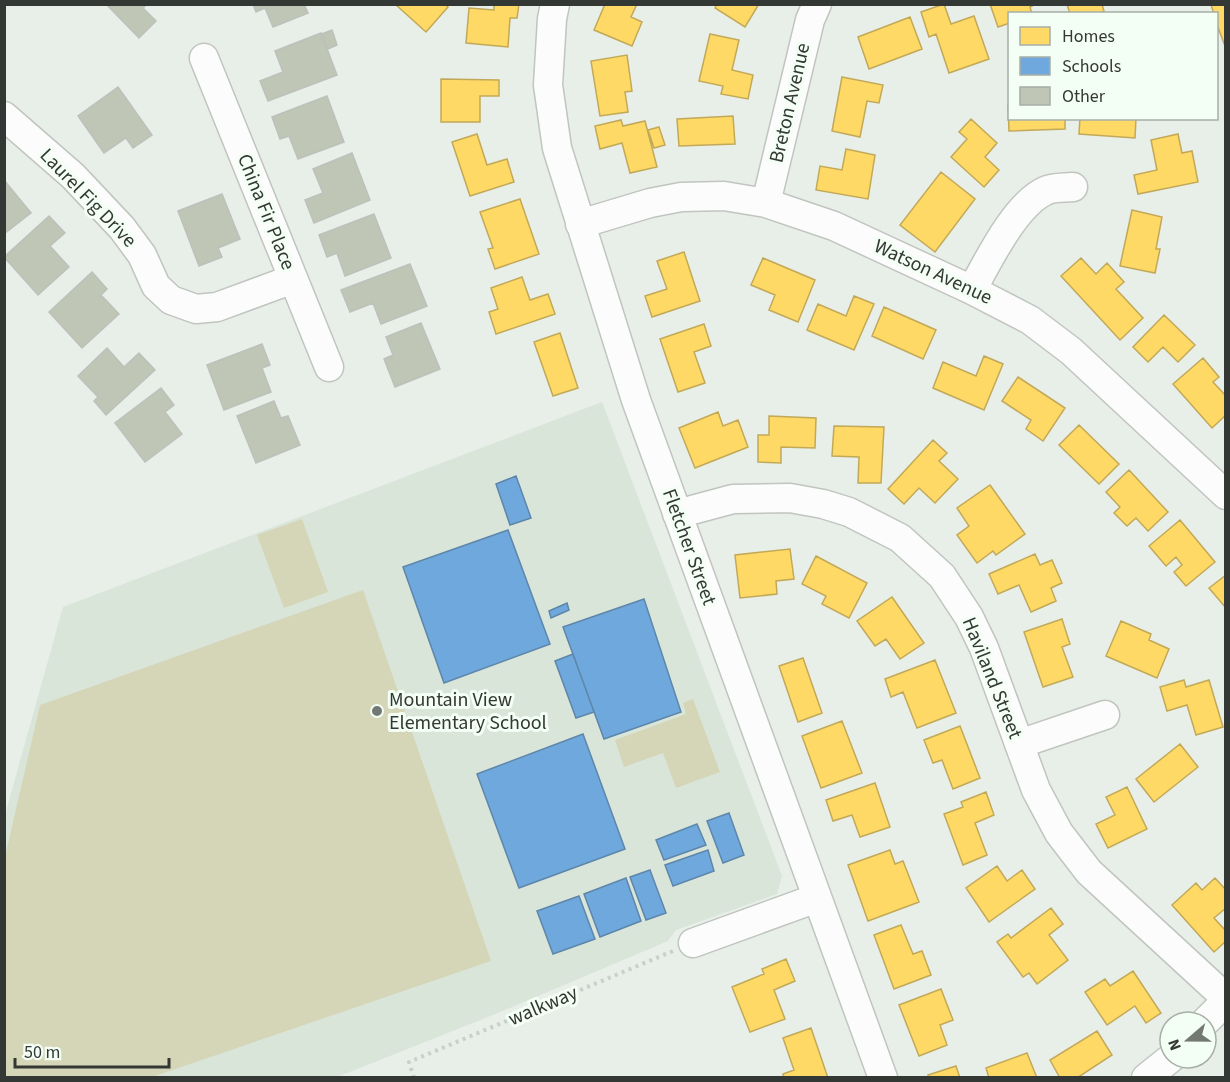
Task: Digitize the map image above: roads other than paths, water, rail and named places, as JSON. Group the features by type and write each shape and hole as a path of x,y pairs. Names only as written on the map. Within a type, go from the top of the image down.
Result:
{"street":[{"name":"Fletcher Street","path":"555,4 548,85 557,148 580,224 636,400 883,1077"},
{"name":"Breton Avenue","path":"766,203 810,20 817,4"},
{"name":"China Fir Place","path":"204,58 329,367"},
{"name":"Laurel Fig Drive","path":"4,116 73,176 122,228 142,255 156,286 171,300 196,309 217,307 293,279"},
{"path":"972,290 1000,241 1026,204 1046,190 1073,187"},
{"name":"Watson Avenue","path":"580,224 650,203 681,198 724,196 766,203 834,226 972,290 1030,320 1071,351 1226,495"},
{"name":"Haviland Street","path":"677,514 733,499 790,498 849,512 900,538 942,576 969,617 984,648 1036,790 1059,833 1089,872 1226,999"},
{"path":"1019,744 1105,715"},
{"path":"693,943 817,897"},
{"path":"1146,1077 1158,1068"}],"place":[{"name":"Mountain View Elementary School","path":"377,711"}]}
